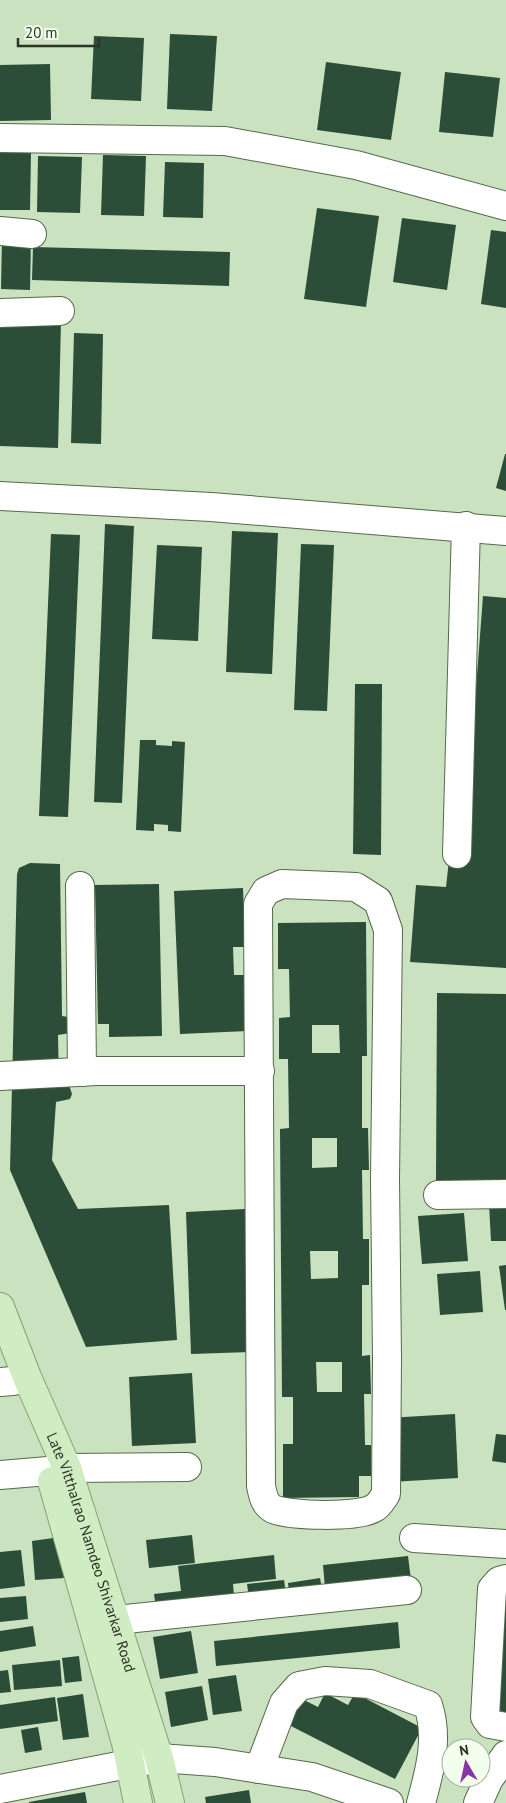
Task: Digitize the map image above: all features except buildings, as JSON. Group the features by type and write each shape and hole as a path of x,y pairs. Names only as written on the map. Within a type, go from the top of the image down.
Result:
{"main road":[{"name":"Late Vitthalrao Namdeo Shivarkar Road","path":"0,1307 27,1377 58,1469 116,1620 159,1758 170,1803"},
{"name":"Late Vitthalrao Namdeo Shivarkar Road","path":"0,1351 6,1381 58,1469 54,1486 130,1762 138,1803"}],"street":[{"path":"0,138 225,141 356,165 506,206"},
{"path":"0,231 32,234"},
{"path":"0,313 60,311"},
{"path":"0,496 211,507 466,526 506,531"},
{"path":"457,854 466,526"},
{"path":"282,884 356,888 378,901 388,930 384,1179 388,1358 386,1494 375,1508 357,1514 316,1515 274,1509 263,1500 261,1486 260,1071 258,904 266,891 282,884"},
{"path":"80,886 82,1072"},
{"path":"0,1076 82,1072 260,1071"},
{"path":"438,1195 506,1194"},
{"path":"0,1475 58,1469 187,1467"},
{"path":"414,1538 506,1544"},
{"path":"506,1579 499,1581 492,1589 485,1717 490,1724 506,1728"},
{"path":"116,1620 407,1590"},
{"path":"259,1769 284,1703 299,1686 325,1682 370,1684 428,1704 434,1722 433,1757 421,1803"},
{"path":"478,1803 489,1779 506,1755"},
{"path":"0,1789 130,1762 159,1758 215,1762 312,1777 389,1803"}]}
